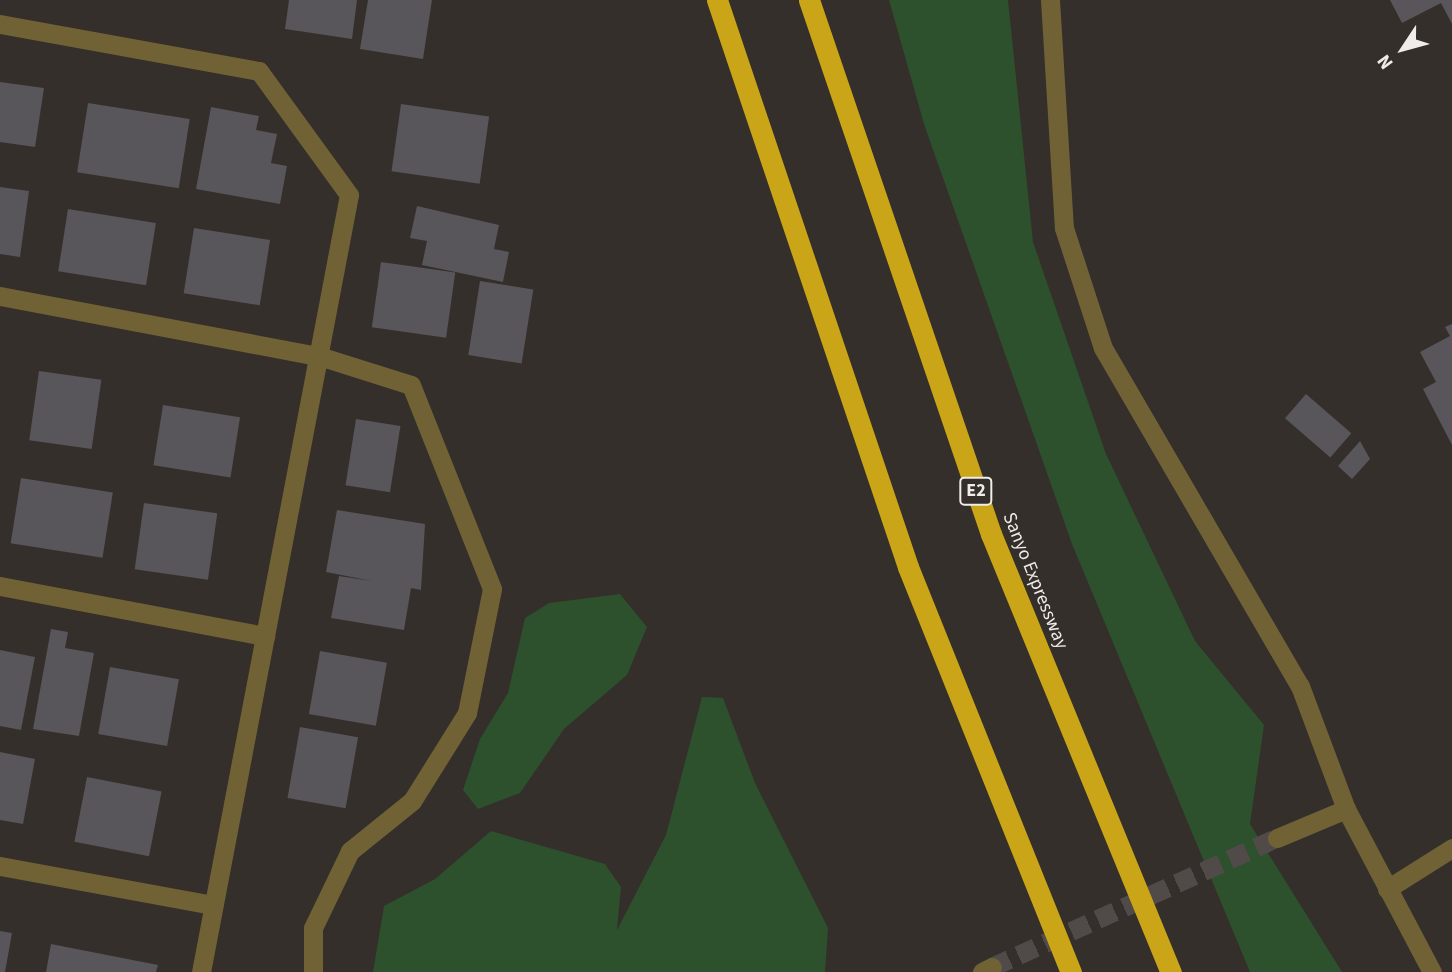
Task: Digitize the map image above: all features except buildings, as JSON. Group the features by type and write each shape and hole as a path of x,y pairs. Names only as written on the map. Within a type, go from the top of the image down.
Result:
{"highway":[{"path":"717,0 908,566 1071,972"},
{"name":"Sanyo Expressway","path":"809,0 991,534 1171,972"}],"street":[{"path":"1050,0 1064,228 1103,348 1300,686 1346,809 1432,972"},
{"path":"0,24 259,71 349,195 201,972"},
{"path":"0,296 319,356 411,384 492,589 467,713 412,801 350,851 313,928 313,972"},
{"path":"0,586 264,636"},
{"path":"1277,838 1346,809"},
{"path":"1387,889 1452,848"},
{"path":"0,866 214,905"}],"green space":[{"path":"889,0 1008,0 1033,242 1106,454 1195,641 1264,725 1250,824 1342,972 1250,972 1072,544 924,124"},
{"path":"620,594 647,627 627,675 564,729 520,793 478,809 463,790 480,739 508,693 525,618 549,603"},
{"path":"702,697 723,698 755,783 828,928 825,972 373,972 384,906 435,879 491,831 605,864 621,887 617,930 666,835"}],"tunnel":[{"path":"992,967 1277,838"}]}
